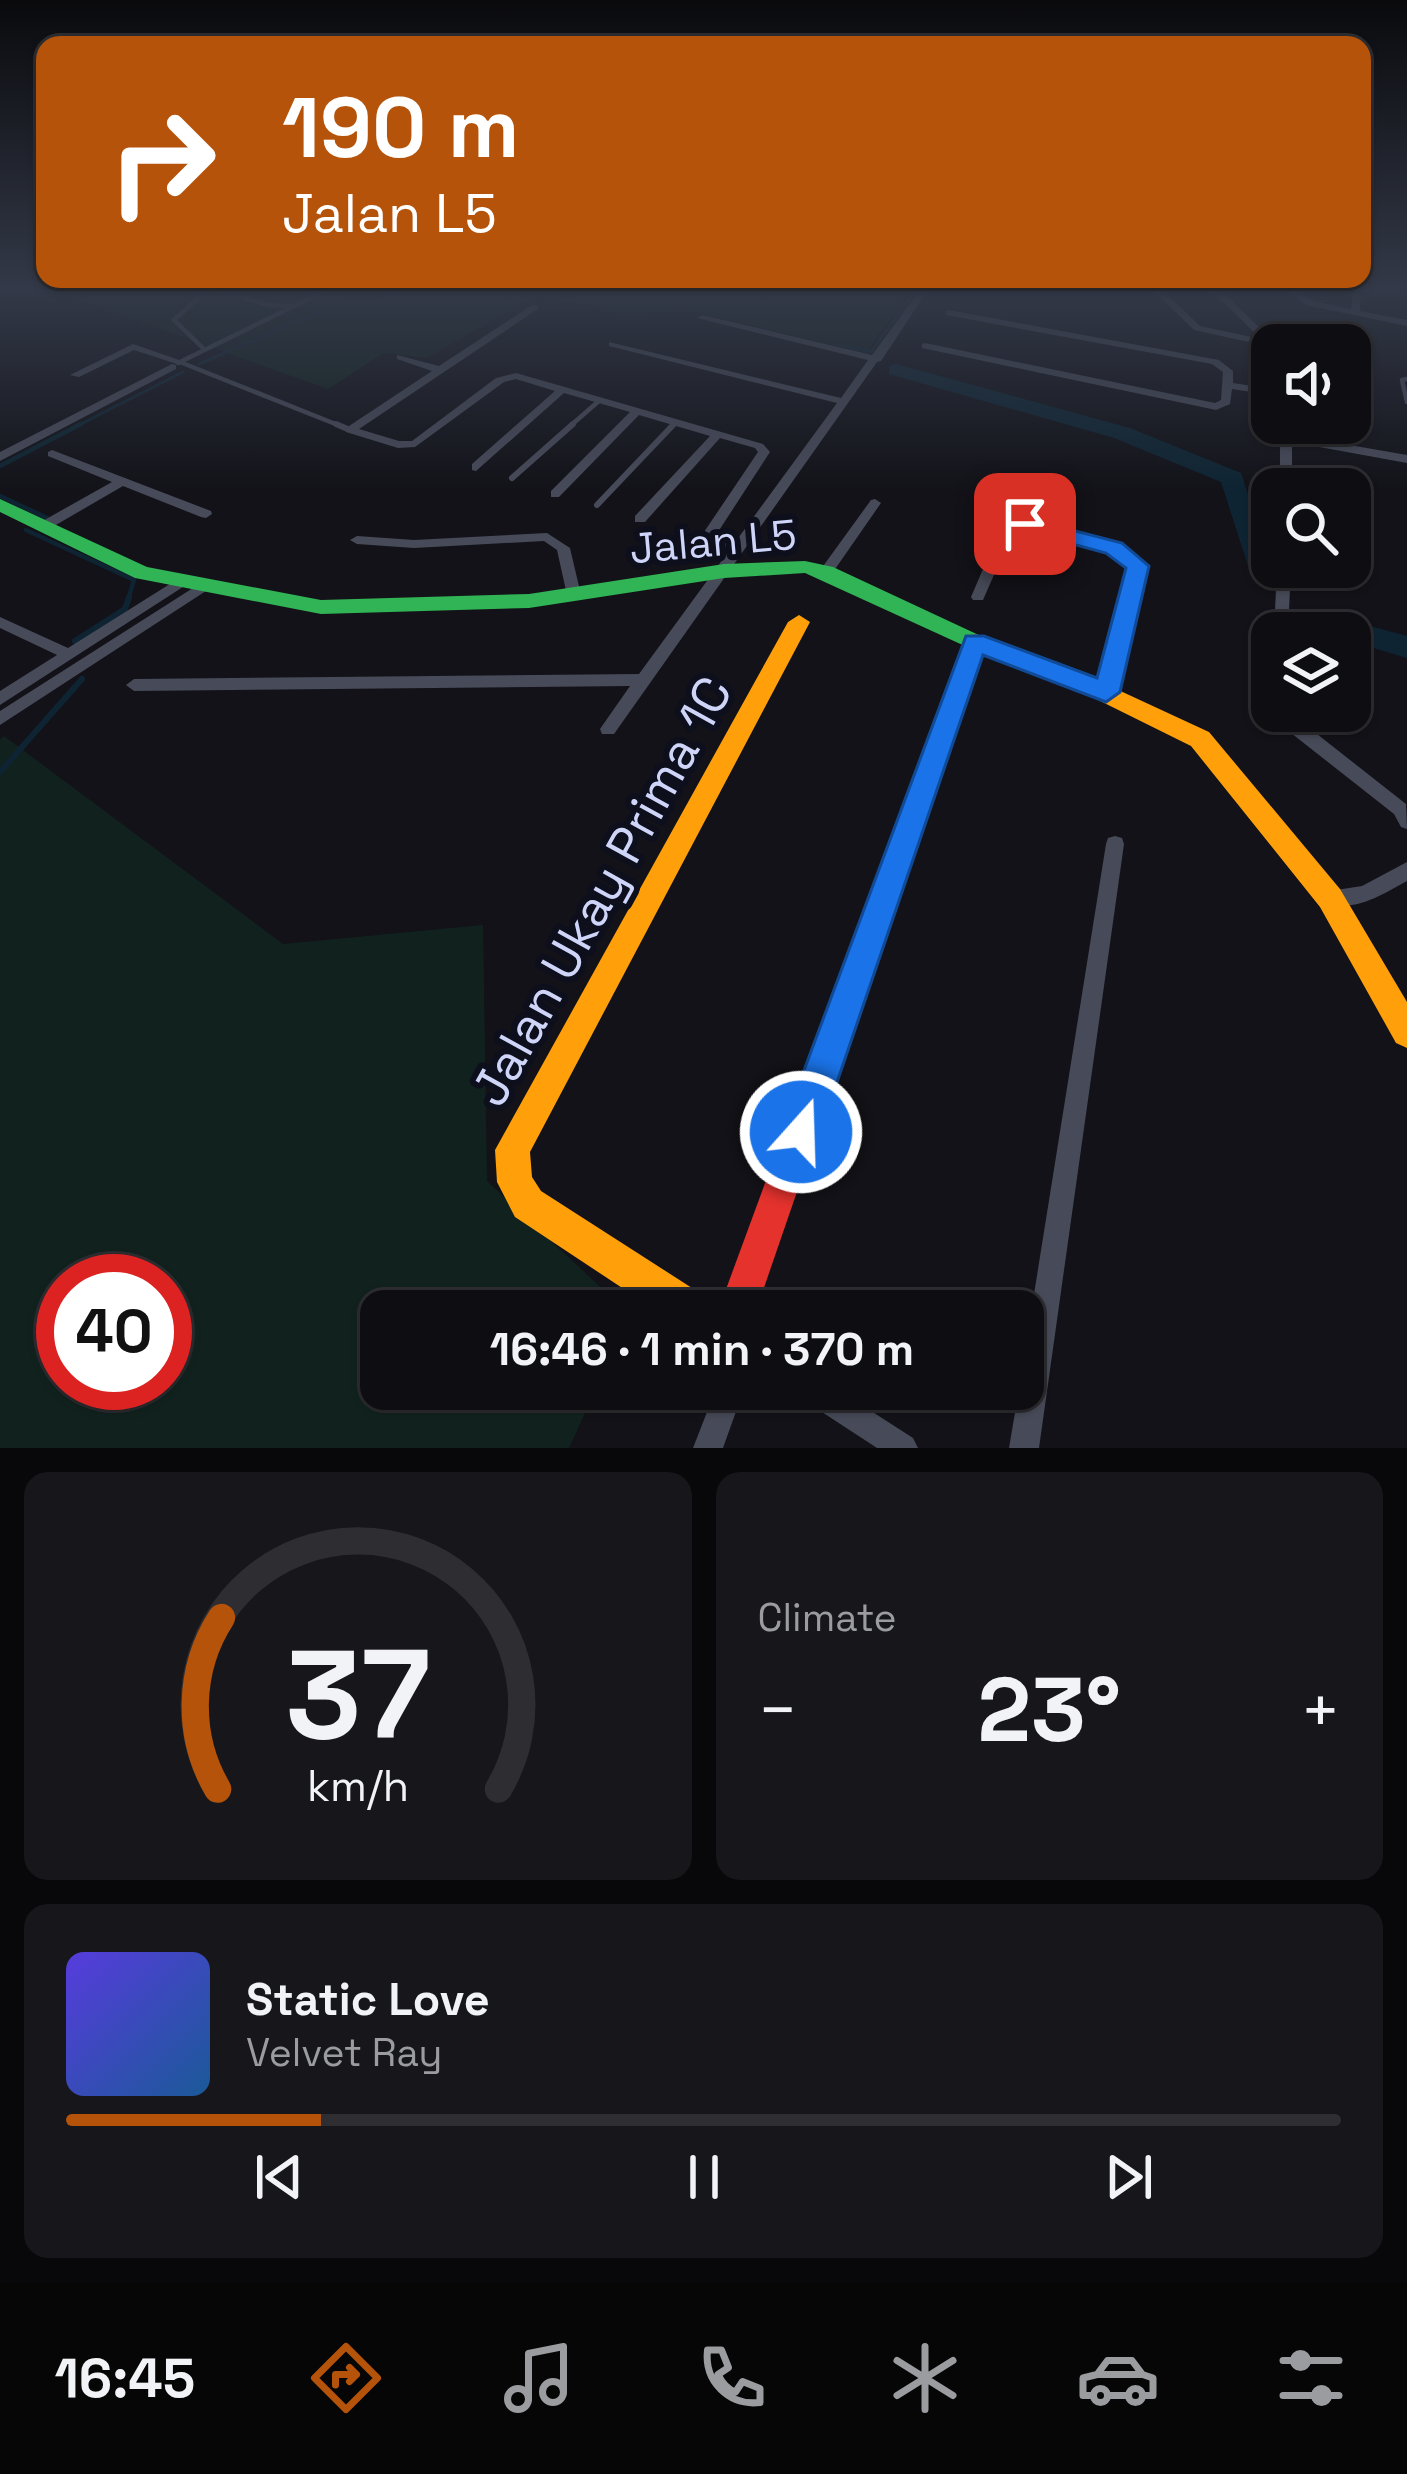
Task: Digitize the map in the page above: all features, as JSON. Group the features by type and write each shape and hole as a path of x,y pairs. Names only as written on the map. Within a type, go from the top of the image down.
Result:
{"street":[{"path":"75,375 111,358"},
{"path":"158,358 176,365"},
{"path":"400,358 439,370"},
{"path":"350,430 458,358"},
{"path":"666,358 844,402"},
{"path":"608,729 877,359 871,358"},
{"path":"980,358 1216,407 1224,404 1226,368 1190,358"},
{"path":"0,457 176,365"},
{"path":"350,430 398,445 415,444 504,378 516,376 759,446 764,452 711,532 718,541 741,547"},
{"path":"476,467 563,389"},
{"path":"1228,389 1251,391"},
{"path":"1228,389 1251,396"},
{"path":"555,494 638,410"},
{"path":"640,519 718,434"},
{"path":"1345,444 1407,459"},
{"path":"52,454 206,514"},
{"path":"44,526 121,482"},
{"path":"826,572 874,502"},
{"name":"Jalan L5","path":"0,505 142,573 346,609 574,595 724,571 805,567 826,572 975,642 1106,692 1199,739 1330,898 1407,1032"},
{"path":"978,597 1005,534 1015,526 1045,528 1133,558 1140,573 1106,692"},
{"path":"357,540 414,544 547,537 563,548 574,595"},
{"path":"0,699 68,654 192,584"},
{"path":"0,719 192,584"},
{"path":"0,622 68,654"},
{"name":"Jalan Ukay Prima 1C","path":"660,1290 528,1204 516,1191 509,1160 514,1141 799,622"},
{"path":"744,1290 975,642"},
{"path":"134,686 643,680"},
{"path":"1302,732 1405,811"},
{"path":"1024,1448 1115,844"},
{"path":"1330,898 1365,895 1407,871"},
{"path":"708,1448 722,1410"},
{"path":"844,1410 903,1448"}],"lane":[{"path":"176,365 189,358"},
{"path":"176,365 350,430"},
{"path":"1407,379 1402,380 1407,402"},
{"path":"512,478 600,400"},
{"path":"597,505 676,422"}],"green space":[{"path":"240,358 376,358 328,389"},
{"path":"4,736 283,944 483,925 487,1181 604,1290 360,1290 360,1410 586,1410 569,1448 0,1448 0,740"}],"waterway":[{"path":"199,364 214,358"},
{"path":"896,370 1122,433 1232,478 1251,538"},
{"path":"75,427 183,372"},
{"path":"0,466 81,424"},
{"path":"0,496 47,518"},
{"path":"26,530 134,580 128,600"},
{"path":"75,641 125,609 128,600"},
{"path":"1371,637 1407,647"},
{"path":"0,772 82,679"}],"traffic: fast":[{"path":"0,505 142,573 321,607 529,601 724,571 805,567 826,572 975,642 1088,685"}],"traffic: slow":[{"path":"660,1290 528,1204 515,1182 512,1150 799,622"},
{"path":"1088,685 1200,739 1330,898 1407,1032"}],"traffic: jam":[{"path":"744,1290 975,642"}],"route":[{"path":"801,1132 975,642 1106,692 1140,573 1138,566 1114,548 1025,524"}]}
